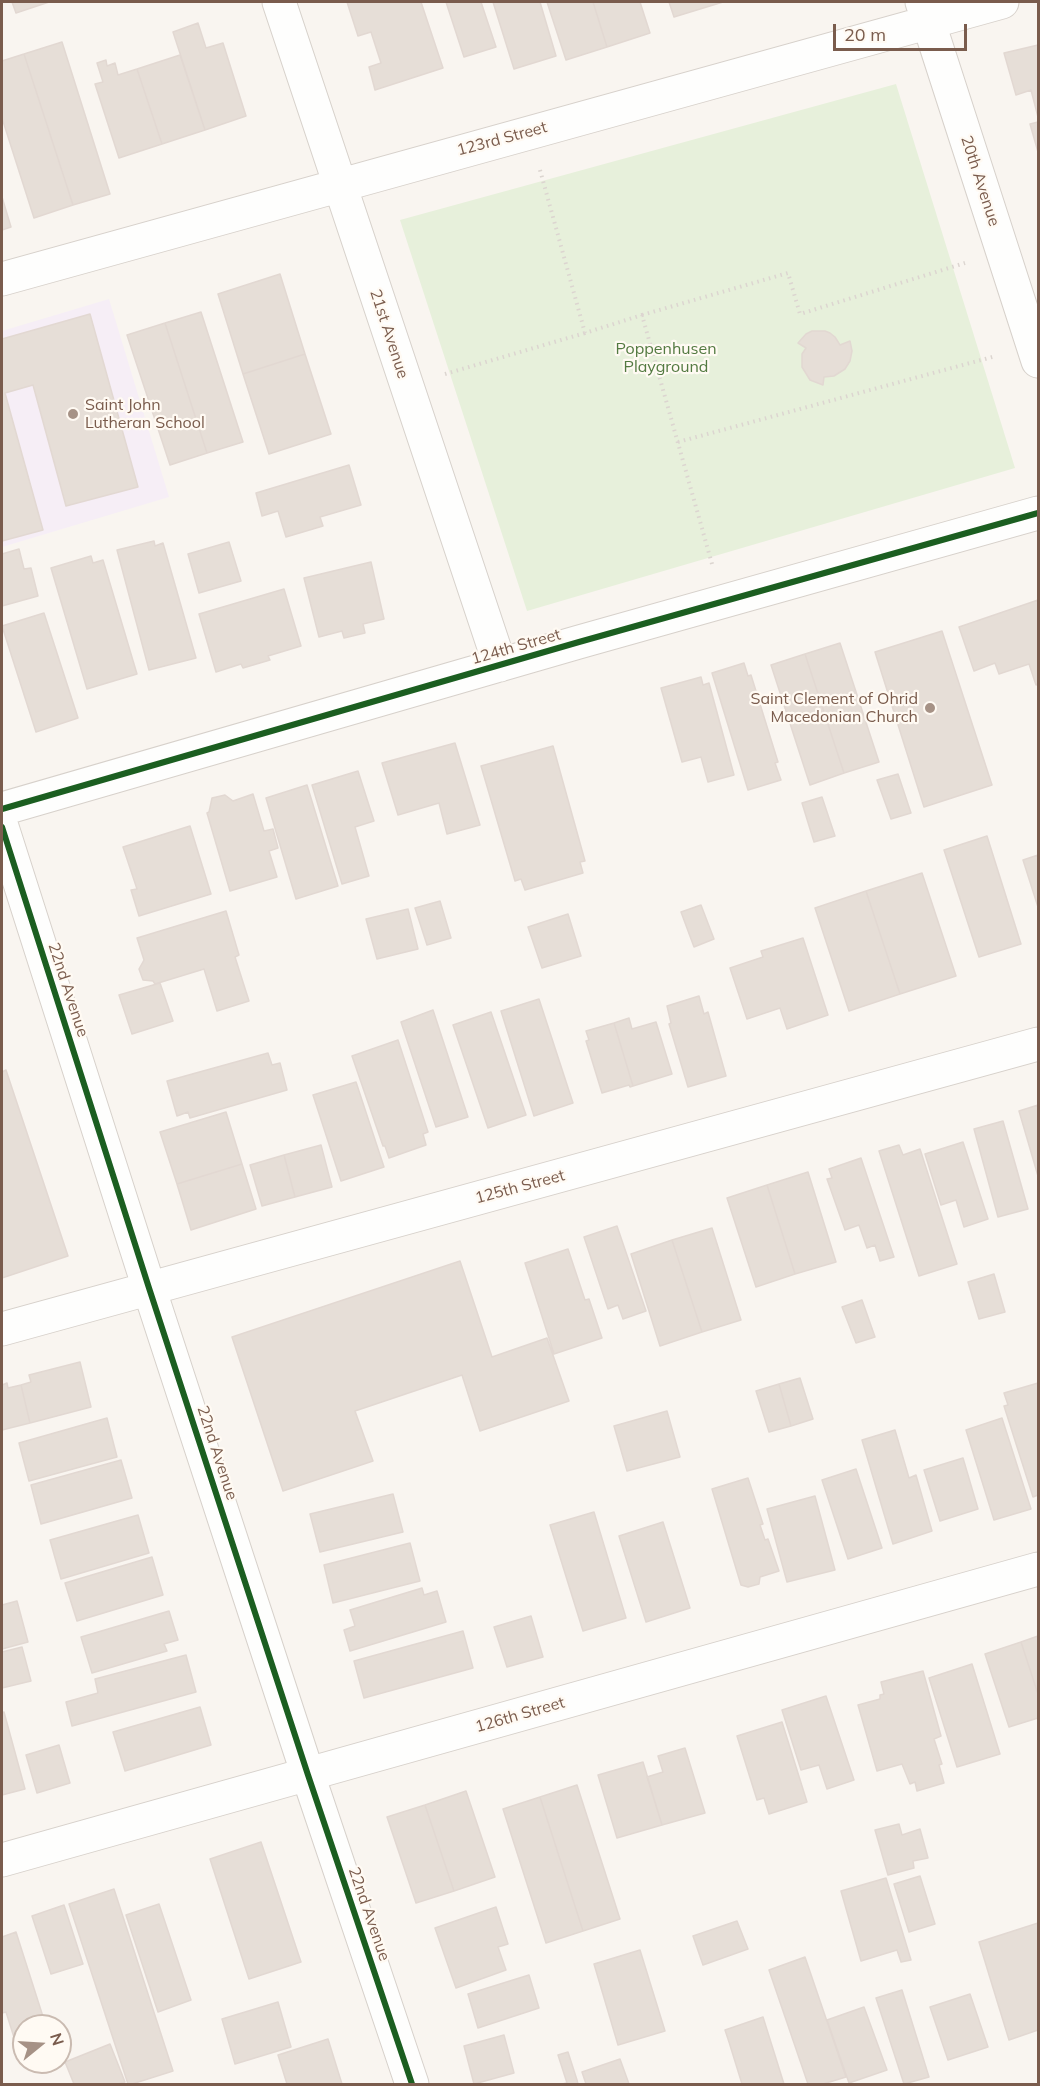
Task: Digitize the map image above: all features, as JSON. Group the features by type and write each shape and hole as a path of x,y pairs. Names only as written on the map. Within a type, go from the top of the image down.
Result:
{"street":[{"name":"21st Avenue","path":"279,2 500,665"},
{"name":"123rd Street","path":"2,279 339,184 926,12 1002,2"},
{"name":"20th Avenue","path":"926,12 1038,361"},
{"name":"124th Street","path":"2,809 1038,513"},
{"name":"22nd Avenue","path":"2,827 149,1288 412,2085"},
{"name":"125th Street","path":"2,1329 1038,1044"},
{"name":"126th Street","path":"2,1860 1038,1569"}],"path":[{"path":"539,166 585,333"},
{"path":"442,375 788,273 800,314 974,260"},
{"path":"642,315 714,568"},
{"path":"678,442 1003,354"}],"shaded area":[{"name":"Saint John Lutheran School","path":"109,299 169,497 2,547 2,331"}],"green space":[{"name":"Poppenhusen Playground","path":"896,84 1015,468 527,611 400,220"}],"building":[{"path":"12,2 49,2 16,13"},
{"path":"347,2 421,2 443,68 375,90 369,67 381,63 371,32 358,36"},
{"path":"446,2 481,2 496,47 464,57"},
{"path":"493,2 540,2 556,56 514,69"},
{"path":"547,2 593,2 607,47 566,60"},
{"path":"593,2 640,2 650,33 607,47"},
{"path":"669,2 723,2 674,17"},
{"path":"198,23 206,48 223,43 246,116 205,130 173,32"},
{"path":"62,42 110,194 73,205 24,54"},
{"path":"1038,45 1038,117 1031,90 1016,95 1004,53"},
{"path":"24,54 73,205 34,218 2,118 2,61"},
{"path":"180,55 205,130 162,144 137,69"},
{"path":"106,60 107,66 115,63 118,75 137,69 162,144 119,158 95,84 103,82 97,63"},
{"path":"1038,122 1038,152 1030,124"},
{"path":"2,197 11,227 2,230"},
{"path":"280,274 305,354 243,374 218,294"},
{"path":"201,312 243,442 207,453 165,323"},
{"name":"Saint John Lutheran School","path":"90,314 138,487 66,506 33,385 5,393 43,530 2,541 2,339"},
{"path":"165,323 207,453 170,465 127,335"},
{"path":"812,331 830,333 840,345 850,341 852,351 850,361 845,369 834,376 824,377 823,385 810,380 802,367 802,354 806,348 798,343"},
{"path":"305,354 331,434 269,454 243,374"},
{"path":"349,465 361,505 320,517 323,526 286,537 278,511 262,516 256,493"},
{"path":"154,541 155,546 163,543 196,658 149,670 117,550"},
{"path":"229,542 241,581 199,593 188,554"},
{"path":"19,549 24,569 31,568 38,596 2,606 2,554"},
{"path":"91,556 93,563 103,560 137,674 87,689 51,568"},
{"path":"371,562 384,619 363,624 365,633 344,638 342,631 319,637 304,578"},
{"path":"284,589 301,646 268,656 270,660 243,668 241,664 216,672 199,614"},
{"path":"1038,600 1038,684 1036,685 1029,664 999,674 995,663 974,671 959,627"},
{"path":"44,613 78,718 36,732 2,626"},
{"name":"Saint Clement of Ohrid Macedonian Church","path":"942,631 992,785 924,807 875,652"},
{"path":"840,643 879,762 844,773 805,654"},
{"path":"805,654 844,773 810,785 771,665"},
{"path":"744,663 748,676 751,675 778,762 775,763 781,780 748,790 712,673"},
{"path":"701,677 703,685 709,683 734,775 708,782 701,757 682,762 661,688"},
{"path":"455,743 480,825 447,834 439,803 398,815 382,763"},
{"path":"553,746 585,861 580,862 583,873 525,890 521,879 515,881 481,766"},
{"path":"358,771 374,821 355,827 369,876 342,884 312,785"},
{"path":"898,774 911,813 891,819 877,780"},
{"path":"307,785 338,886 296,899 266,798"},
{"path":"253,794 264,831 273,829 278,848 269,851 277,877 230,891 207,813 212,798 225,795 233,801"},
{"path":"822,797 835,836 814,842 802,803"},
{"path":"190,826 211,894 139,916 131,890 137,889 123,847"},
{"path":"987,836 1021,944 979,957 944,850"},
{"path":"1038,855 1038,907 1023,860"},
{"path":"922,873 956,976 900,994 866,891"},
{"path":"866,891 900,994 849,1011 815,908"},
{"path":"440,901 451,938 427,945 415,908"},
{"path":"701,905 714,939 694,947 681,912"},
{"path":"408,909 418,949 377,959 366,919"},
{"path":"226,911 239,955 235,957 249,1001 217,1011 204,969 155,984 153,981 143,980 139,969 144,960 137,938"},
{"path":"568,914 581,956 542,968 528,927"},
{"path":"803,938 828,1015 787,1029 780,1008 747,1019 730,968 763,957 761,951"},
{"path":"160,983 173,1021 132,1034 119,995"},
{"path":"699,996 704,1014 708,1012 726,1076 688,1087 669,1024 671,1023 667,1006"},
{"path":"539,999 573,1103 534,1116 501,1011"},
{"path":"433,1010 468,1117 436,1127 401,1022"},
{"path":"491,1012 526,1115 488,1128 453,1025"},
{"path":"629,1018 632,1029 656,1022 672,1074 633,1086 614,1023"},
{"path":"614,1023 633,1086 629,1085 602,1093 586,1041 589,1040 586,1031"},
{"path":"398,1040 428,1132 423,1134 426,1145 389,1158 352,1056"},
{"path":"268,1053 272,1065 280,1063 287,1090 190,1118 188,1112 177,1116 167,1081"},
{"path":"6,1070 68,1256 2,1278 2,1072"},
{"path":"356,1082 384,1167 341,1181 313,1095"},
{"path":"1038,1105 1038,1176 1019,1111"},
{"path":"226,1112 242,1164 177,1184 160,1132"},
{"path":"1003,1121 1028,1209 998,1217 974,1129"},
{"path":"963,1142 988,1219 964,1227 956,1200 941,1205 925,1154"},
{"path":"321,1145 332,1187 295,1197 284,1155"},
{"path":"899,1145 903,1155 920,1149 957,1264 919,1276 879,1151"},
{"path":"284,1155 295,1197 262,1206 250,1165"},
{"path":"861,1158 894,1257 880,1261 875,1245 867,1248 859,1225 845,1230 827,1179 832,1178 829,1169"},
{"path":"242,1164 256,1209 191,1230 177,1184"},
{"path":"808,1172 836,1262 795,1274 767,1185"},
{"path":"767,1185 795,1274 756,1287 727,1198"},
{"path":"617,1226 646,1311 623,1319 618,1305 608,1309 584,1237"},
{"path":"712,1228 741,1320 702,1332 672,1240"},
{"path":"672,1240 702,1332 660,1346 631,1254"},
{"path":"568,1249 585,1300 589,1299 602,1338 554,1354 525,1263"},
{"path":"460,1261 492,1357 547,1338 569,1401 480,1431 462,1375 355,1411 373,1461 283,1491 232,1337"},
{"path":"994,1274 1005,1312 979,1319 968,1282"},
{"path":"862,1300 875,1337 856,1343 842,1307"},
{"path":"80,1362 91,1407 30,1423 21,1385 31,1382 29,1375"},
{"path":"800,1378 813,1419 791,1426 779,1384"},
{"path":"7,1383 8,1388 21,1385 30,1423 2,1430 2,1385"},
{"path":"1038,1383 1038,1495 1033,1497 1004,1406 1008,1405 1004,1393"},
{"path":"779,1384 791,1426 769,1432 756,1391"},
{"path":"667,1411 680,1457 627,1471 614,1426"},
{"path":"107,1418 117,1457 29,1481 19,1443"},
{"path":"1002,1418 1031,1509 994,1520 966,1430"},
{"path":"895,1430 909,1478 916,1475 932,1531 893,1544 862,1440"},
{"path":"963,1458 978,1509 940,1521 924,1470"},
{"path":"121,1460 132,1498 41,1524 31,1485"},
{"path":"856,1469 882,1548 848,1559 822,1480"},
{"path":"748,1478 763,1524 760,1525 765,1540 768,1539 779,1571 760,1577 759,1584 748,1587 741,1585 712,1489"},
{"path":"393,1494 403,1532 320,1552 310,1514"},
{"path":"815,1496 835,1570 787,1582 767,1509"},
{"path":"594,1512 626,1618 583,1631 550,1525"},
{"path":"138,1515 149,1553 61,1579 50,1540"},
{"path":"663,1522 690,1608 646,1622 619,1536"},
{"path":"410,1543 420,1581 333,1603 324,1565"},
{"path":"152,1557 163,1595 77,1621 65,1583"},
{"path":"422,1588 424,1595 437,1591 446,1622 350,1651 344,1630 355,1626 350,1610"},
{"path":"17,1601 28,1642 2,1649 2,1605"},
{"path":"169,1611 178,1640 164,1644 167,1651 92,1673 81,1637"},
{"path":"531,1616 543,1657 507,1667 494,1627"},
{"path":"463,1631 473,1668 364,1698 354,1661"},
{"path":"1038,1636 1038,1694 1021,1642"},
{"path":"1021,1642 1038,1694 1038,1718 1009,1727 985,1654"},
{"path":"22,1647 31,1681 2,1688 2,1652"},
{"path":"186,1655 196,1692 72,1726 66,1702 98,1693 95,1679"},
{"path":"972,1664 1000,1754 957,1767 929,1678"},
{"path":"923,1671 941,1736 934,1739 942,1764 939,1765 944,1783 917,1791 915,1782 910,1784 902,1764 877,1771 858,1705 880,1699 880,1695 884,1694 881,1682"},
{"path":"826,1696 854,1780 827,1789 819,1765 801,1770 782,1710"},
{"path":"200,1707 211,1745 125,1771 113,1732"},
{"path":"4,1712 25,1789 2,1795 2,1713"},
{"path":"782,1722 807,1802 769,1814 764,1798 757,1800 737,1736"},
{"path":"59,1745 70,1783 37,1793 26,1755"},
{"path":"685,1748 705,1813 662,1825 647,1777 663,1772 658,1756"},
{"path":"643,1762 662,1825 617,1838 598,1775"},
{"path":"577,1785 620,1919 583,1931 540,1797"},
{"path":"466,1791 495,1877 454,1891 425,1805"},
{"path":"540,1797 583,1931 546,1943 503,1809"},
{"path":"425,1805 454,1891 416,1903 387,1817"},
{"path":"899,1824 902,1835 920,1829 928,1858 913,1861 914,1868 888,1875 875,1830"},
{"path":"261,1842 301,1962 249,1979 210,1859"},
{"path":"920,1876 935,1924 909,1932 894,1884"},
{"path":"886,1878 911,1960 901,1962 897,1950 861,1961 841,1891"},
{"path":"114,1889 173,2071 132,2084 128,2084 69,1904"},
{"path":"159,1904 191,2000 158,2012 126,1915"},
{"path":"64,1905 83,1964 51,1974 32,1916"},
{"path":"496,1907 508,1944 498,1947 506,1970 456,1988 435,1928"},
{"path":"737,1921 748,1949 703,1965 693,1936"},
{"path":"1038,1923 1038,2030 1009,2040 979,1942"},
{"path":"16,1932 42,2014 12,2014 12,2031 6,2012 2,2013 2,1937"},
{"path":"640,1950 665,2031 618,2045 594,1964"},
{"path":"805,1957 846,2077 823,2084 808,2084 769,1970"},
{"path":"529,1975 539,2008 478,2028 468,1994"},
{"path":"902,1990 929,2077 904,2084 876,1998"},
{"path":"970,1994 988,2047 948,2060 930,2007"},
{"path":"278,2002 291,2047 235,2064 222,2019"},
{"path":"864,2007 887,2070 849,2083 827,2020"},
{"path":"763,2017 784,2084 742,2084 725,2030"},
{"path":"504,2035 514,2073 474,2084 464,2046"},
{"path":"328,2039 342,2084 287,2084 278,2055"},
{"path":"110,2044 125,2082 74,2084 70,2074 72,2074 72,2059"},
{"path":"568,2052 578,2084 562,2084 567,2083 558,2055"},
{"path":"620,2059 629,2084 586,2084 582,2072"}],"cycle path":[{"path":"2,809 579,642 1038,513"},
{"path":"2,827 149,1288 308,1775 412,2084"}],"place":[{"name":"Saint John Lutheran School","path":"73,414"},
{"name":"Saint Clement of Ohrid Macedonian Church","path":"930,708"}]}
